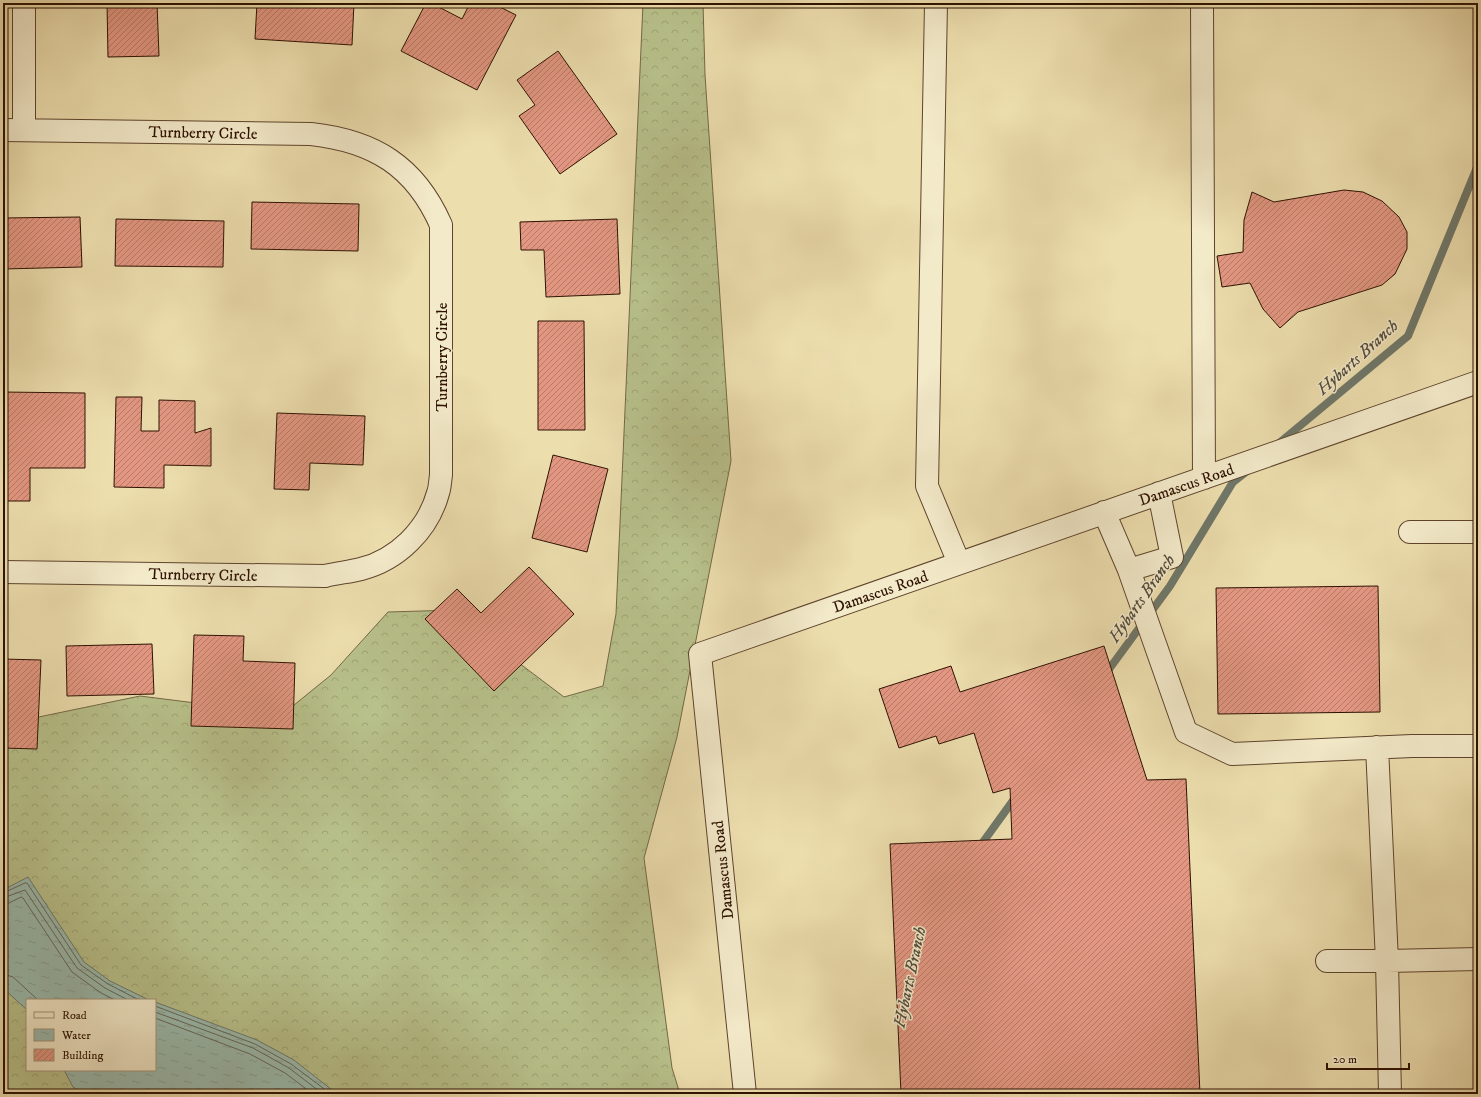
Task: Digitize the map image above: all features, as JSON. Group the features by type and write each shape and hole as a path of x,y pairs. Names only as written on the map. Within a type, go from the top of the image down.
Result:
{"street":[{"path":"13,130 24,3"},
{"path":"936,3 927,486 960,563"},
{"path":"1202,3 1204,478"},
{"name":"Turnberry Circle","path":"3,572 324,576 361,569 379,563 395,554 410,542 422,527 431,511 438,494 441,475 441,225 434,208 423,192 397,165 365,146 342,139 311,134 13,130"},
{"name":"Damascus Road","path":"746,1094 700,654 1478,382"},
{"path":"1129,570 1172,557 1159,493"},
{"path":"1104,512 1129,570 1186,732 1232,754 1377,747 1478,746"},
{"path":"1410,532 1478,532"},
{"path":"1377,747 1390,1094"},
{"path":"1327,961 1478,959"}],"green space":[{"path":"643,3 703,3 705,75 731,461 677,737 644,858 672,1068 680,1094 3,1094 3,728 29,719 140,696 283,714 331,675 388,612 455,610 511,657 564,697 603,686 616,614"}],"water":[{"path":"28,877 84,962 110,981 147,999 26,999 26,1009 3,988 3,890"},
{"path":"156,1002 257,1040 294,1060 337,1094 86,1094 73,1087 65,1071 156,1071"}],"building":[{"path":"107,3 157,3 159,56 108,57"},
{"path":"257,3 354,3 352,45 255,39"},
{"path":"426,3 431,3 462,19 470,3 492,3 516,15 477,90 401,51"},
{"path":"558,51 617,134 560,174 519,116 535,105 517,80"},
{"path":"1344,190 1363,192 1382,201 1399,217 1407,232 1407,249 1395,274 1382,285 1298,312 1280,328 1263,309 1250,283 1222,287 1217,256 1243,252 1244,220 1252,192 1274,202"},
{"path":"252,202 359,204 358,251 251,249"},
{"path":"80,217 82,267 3,269 3,218"},
{"path":"116,219 224,221 223,267 115,266"},
{"path":"617,219 620,294 546,297 544,250 521,250 520,222"},
{"path":"538,321 584,321 585,430 538,430"},
{"path":"3,392 85,393 85,468 30,468 30,501 3,501"},
{"path":"116,397 142,397 141,431 159,431 159,400 195,401 195,433 211,428 211,466 164,465 164,488 114,487"},
{"path":"277,413 365,416 363,465 310,463 309,490 274,489"},
{"path":"553,455 608,469 587,552 532,538"},
{"path":"529,567 574,614 494,691 425,619 457,589 481,613"},
{"path":"1378,586 1380,712 1218,714 1216,588"},
{"path":"194,635 244,636 243,661 295,663 293,729 191,726"},
{"path":"152,644 154,694 67,696 66,646"},
{"path":"1104,646 1147,780 1186,779 1200,1094 901,1094 890,844 1012,839 1010,788 993,793 974,733 939,744 936,736 899,748 879,689 951,666 960,692"},
{"path":"3,659 41,660 37,749 3,748"}],"waterway":[{"name":"Hybarts Branch","path":"1278,444 1408,336 1478,165"},
{"name":"Hybarts Branch","path":"1104,676 1170,586 1233,482 1247,471"},
{"name":"Hybarts Branch","path":"978,849 1017,795"}]}
